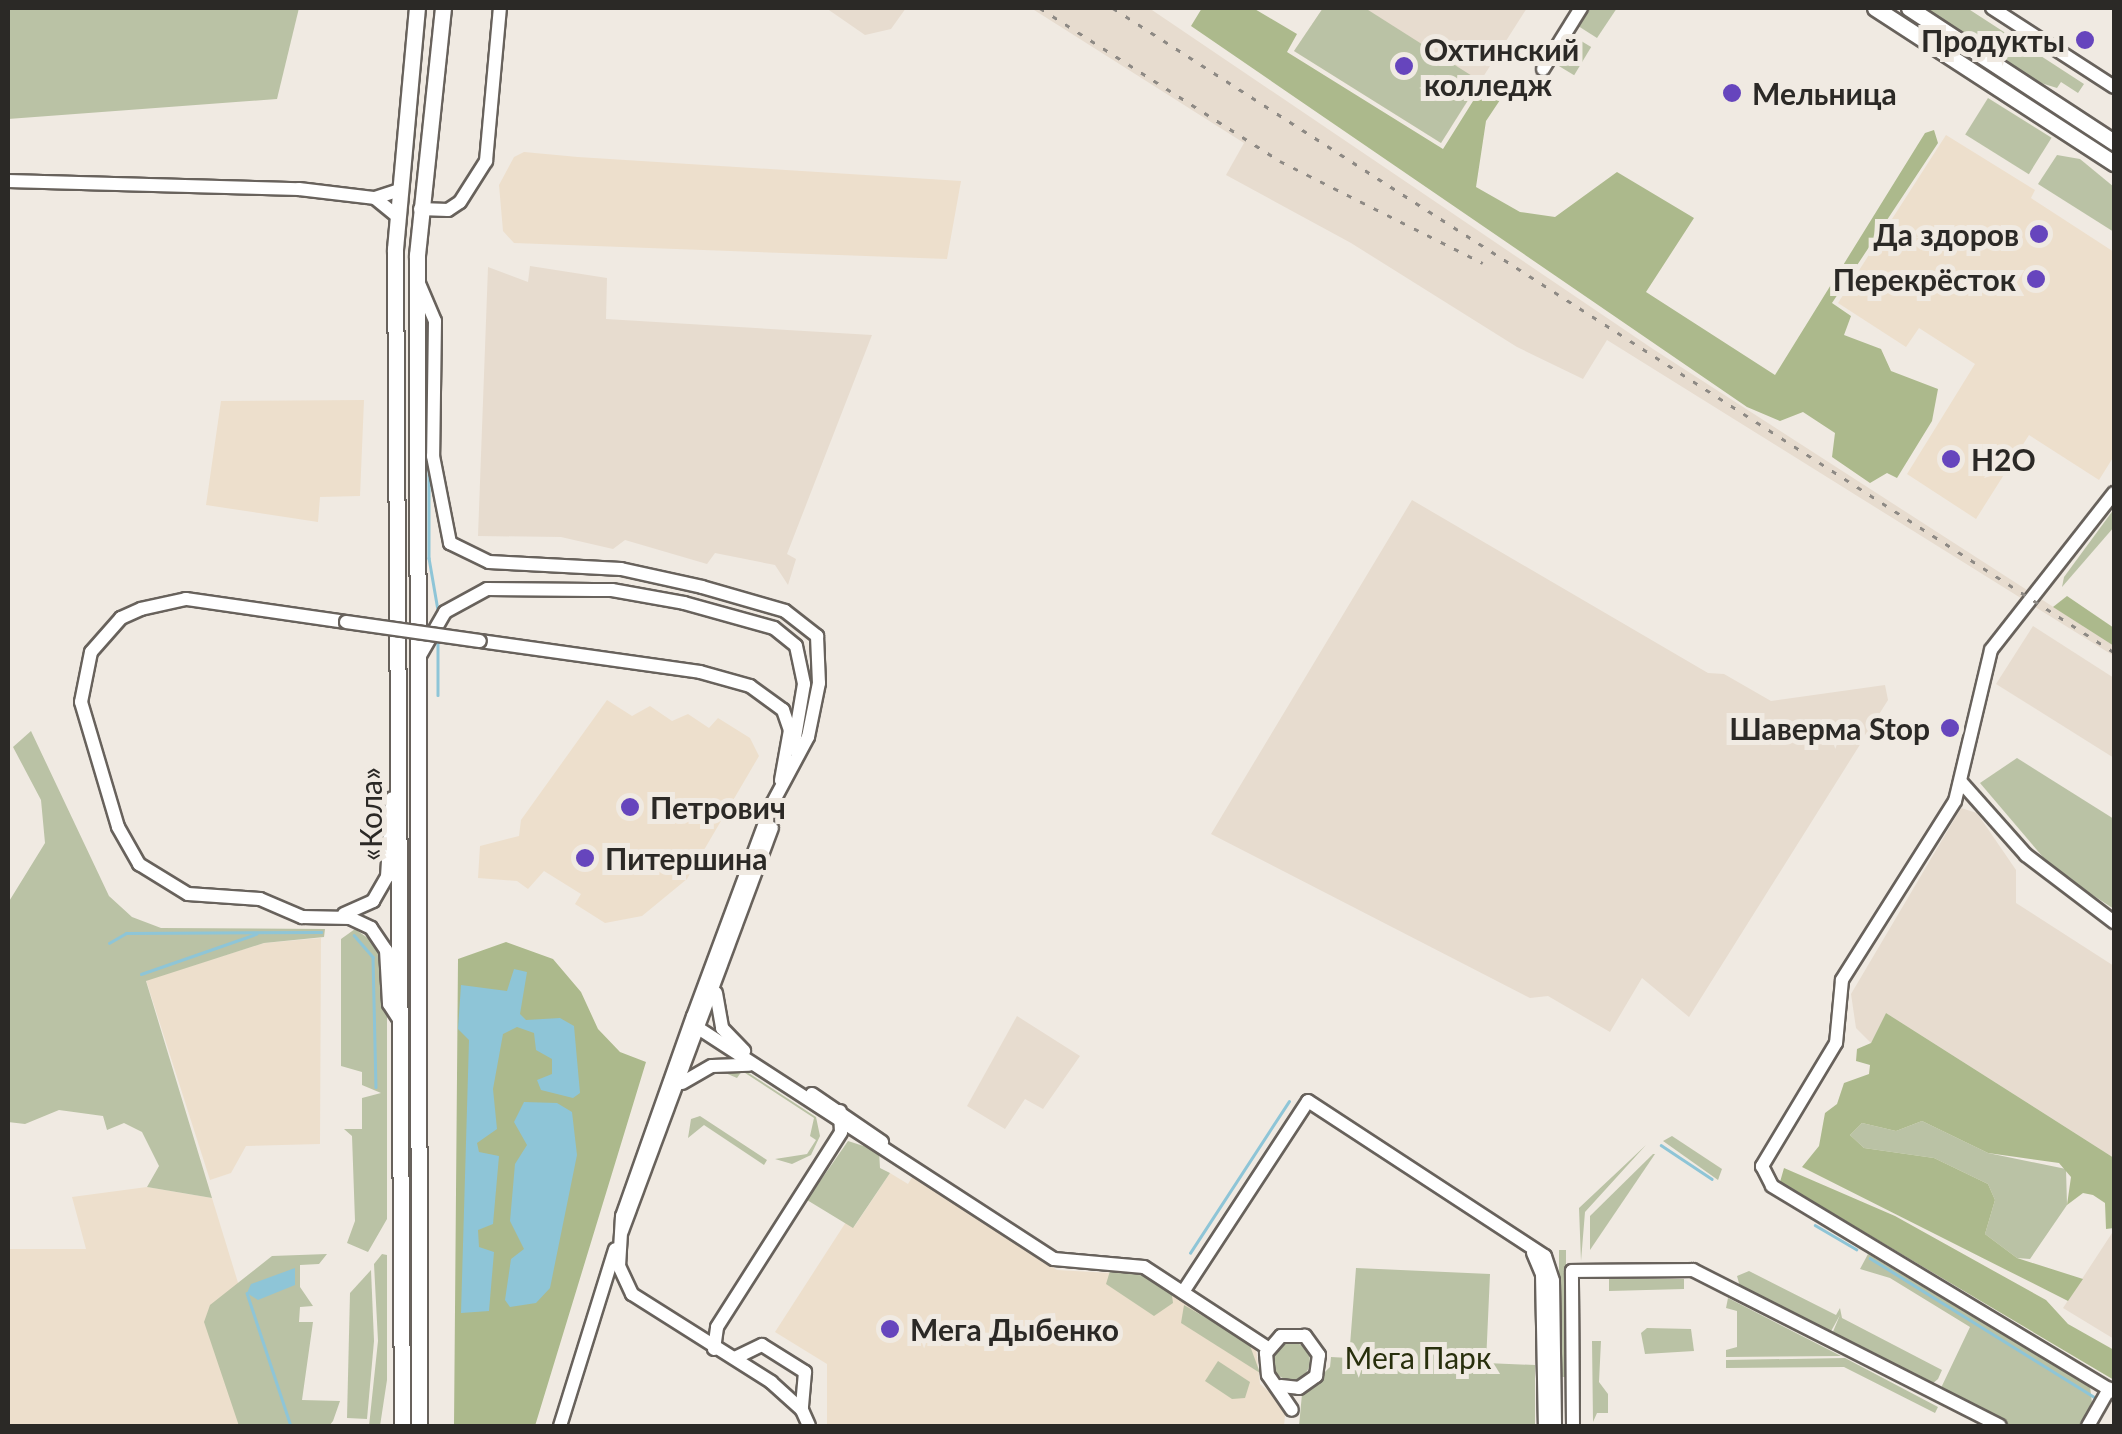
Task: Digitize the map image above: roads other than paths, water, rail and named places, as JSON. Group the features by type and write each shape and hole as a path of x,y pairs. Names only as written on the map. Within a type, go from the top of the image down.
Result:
{"main road":[{"name":"«Кола»","path":"402,1426 398,202 417,8"},
{"name":"«Кола»","path":"420,1426 417,278 420,208 443,8"},
{"path":"1875,8 2114,163"},
{"path":"1909,8 2114,142"},
{"path":"390,1426 402,1395"}],"street":[{"path":"420,208 448,210 460,202 486,161 500,8"},
{"path":"1543,69 1581,8"},
{"path":"1992,8 2114,87"},
{"path":"8,181 299,190 398,202"},
{"path":"375,198 398,202"},
{"path":"417,278 435,322 434,456 450,543 489,562 620,569 785,612 817,636 819,682 808,737 779,789"},
{"path":"2088,1426 2112,1390 1772,1186 1762,1166 1836,1043 1842,980 1940,828 1961,782 1984,666 2114,493"},
{"path":"418,659 445,612 487,588 612,590 774,628 796,646 804,684 800,729 587,1324 560,1426"},
{"path":"398,1018 389,1004 388,958 380,936 361,922 302,916 260,899 188,894 152,876 118,827 81,702 91,652 105,632 153,606 186,599 700,672 750,686 783,710 790,730 779,789 780,806 716,988 697,1024 682,1084 623,1228 624,1286 714,1348 735,1358 802,1410"},
{"path":"1961,782 2026,855 2114,922"},
{"path":"332,917 364,908 384,885 397,788"},
{"path":"716,988 722,1028 744,1051"},
{"path":"697,1024 744,1051 1054,1259 1144,1267 1268,1348"},
{"path":"697,1024 752,1066 842,1118 863,1137 887,1148"},
{"path":"682,1084 712,1066 752,1066"},
{"path":"1183,1292 1308,1101 1545,1256 1553,1281 1555,1426"},
{"path":"714,1348 716,1328 835,1142 842,1118"},
{"path":"835,1142 863,1137"},
{"path":"1530,1246 1542,1274 1545,1426"},
{"path":"1573,1426 1572,1271 1693,1270 2000,1426"},
{"path":"1292,1410 1320,1362 1310,1340 1287,1334 1268,1348 1266,1370 1280,1386 1292,1410 1292,1426"},
{"path":"735,1358 762,1345 805,1372 802,1410 808,1426"},
{"path":"1280,1386 1304,1386"}],"water":[{"path":"514,969 527,972 520,1014 526,1020 560,1018 574,1026 580,1093 573,1098 541,1090 537,1080 552,1074 552,1059 536,1050 534,1033 517,1027 503,1034 493,1089 497,1129 477,1143 479,1152 499,1156 493,1224 478,1230 479,1247 494,1252 489,1311 461,1313 469,1040 458,1029 461,985 507,991"},
{"path":"524,1102 557,1103 572,1112 577,1155 550,1288 536,1303 510,1307 505,1300 511,1259 524,1249 510,1221 515,1164 527,1145 514,1122"},
{"path":"295,1268 295,1285 258,1300 247,1293 251,1284"}],"waterway":[{"path":"429,464 429,558 438,610"},
{"path":"438,643 438,695"},
{"path":"109,943 126,933 321,932"},
{"path":"141,974 256,934"},
{"path":"354,935 373,957 376,1087"},
{"path":"1190,1253 1289,1101"},
{"path":"1661,1145 1712,1179"},
{"path":"1815,1225 1856,1249"},
{"path":"1870,1258 2094,1397"},
{"path":"247,1293 291,1426"}],"railway":[{"path":"1040,8 1280,161 1483,263"},
{"path":"1113,8 2114,652"}],"place":[{"name":"Продукты","path":"2085,40"},
{"name":"Охтинский колледж","path":"1404,66"},
{"name":"Мельница","path":"1732,93"},
{"name":"Да здоров","path":"2039,234"},
{"name":"Перекрёсток","path":"2036,279"},
{"name":"H2O","path":"1951,459"},
{"name":"Шаверма Stop","path":"1950,728"},
{"name":"Петрович","path":"630,807"},
{"name":"Питершина","path":"585,858"},
{"name":"Мега Дыбенко","path":"890,1329"}],"park label":[{"name":"Мега Парк","path":"1418,1357"}]}
